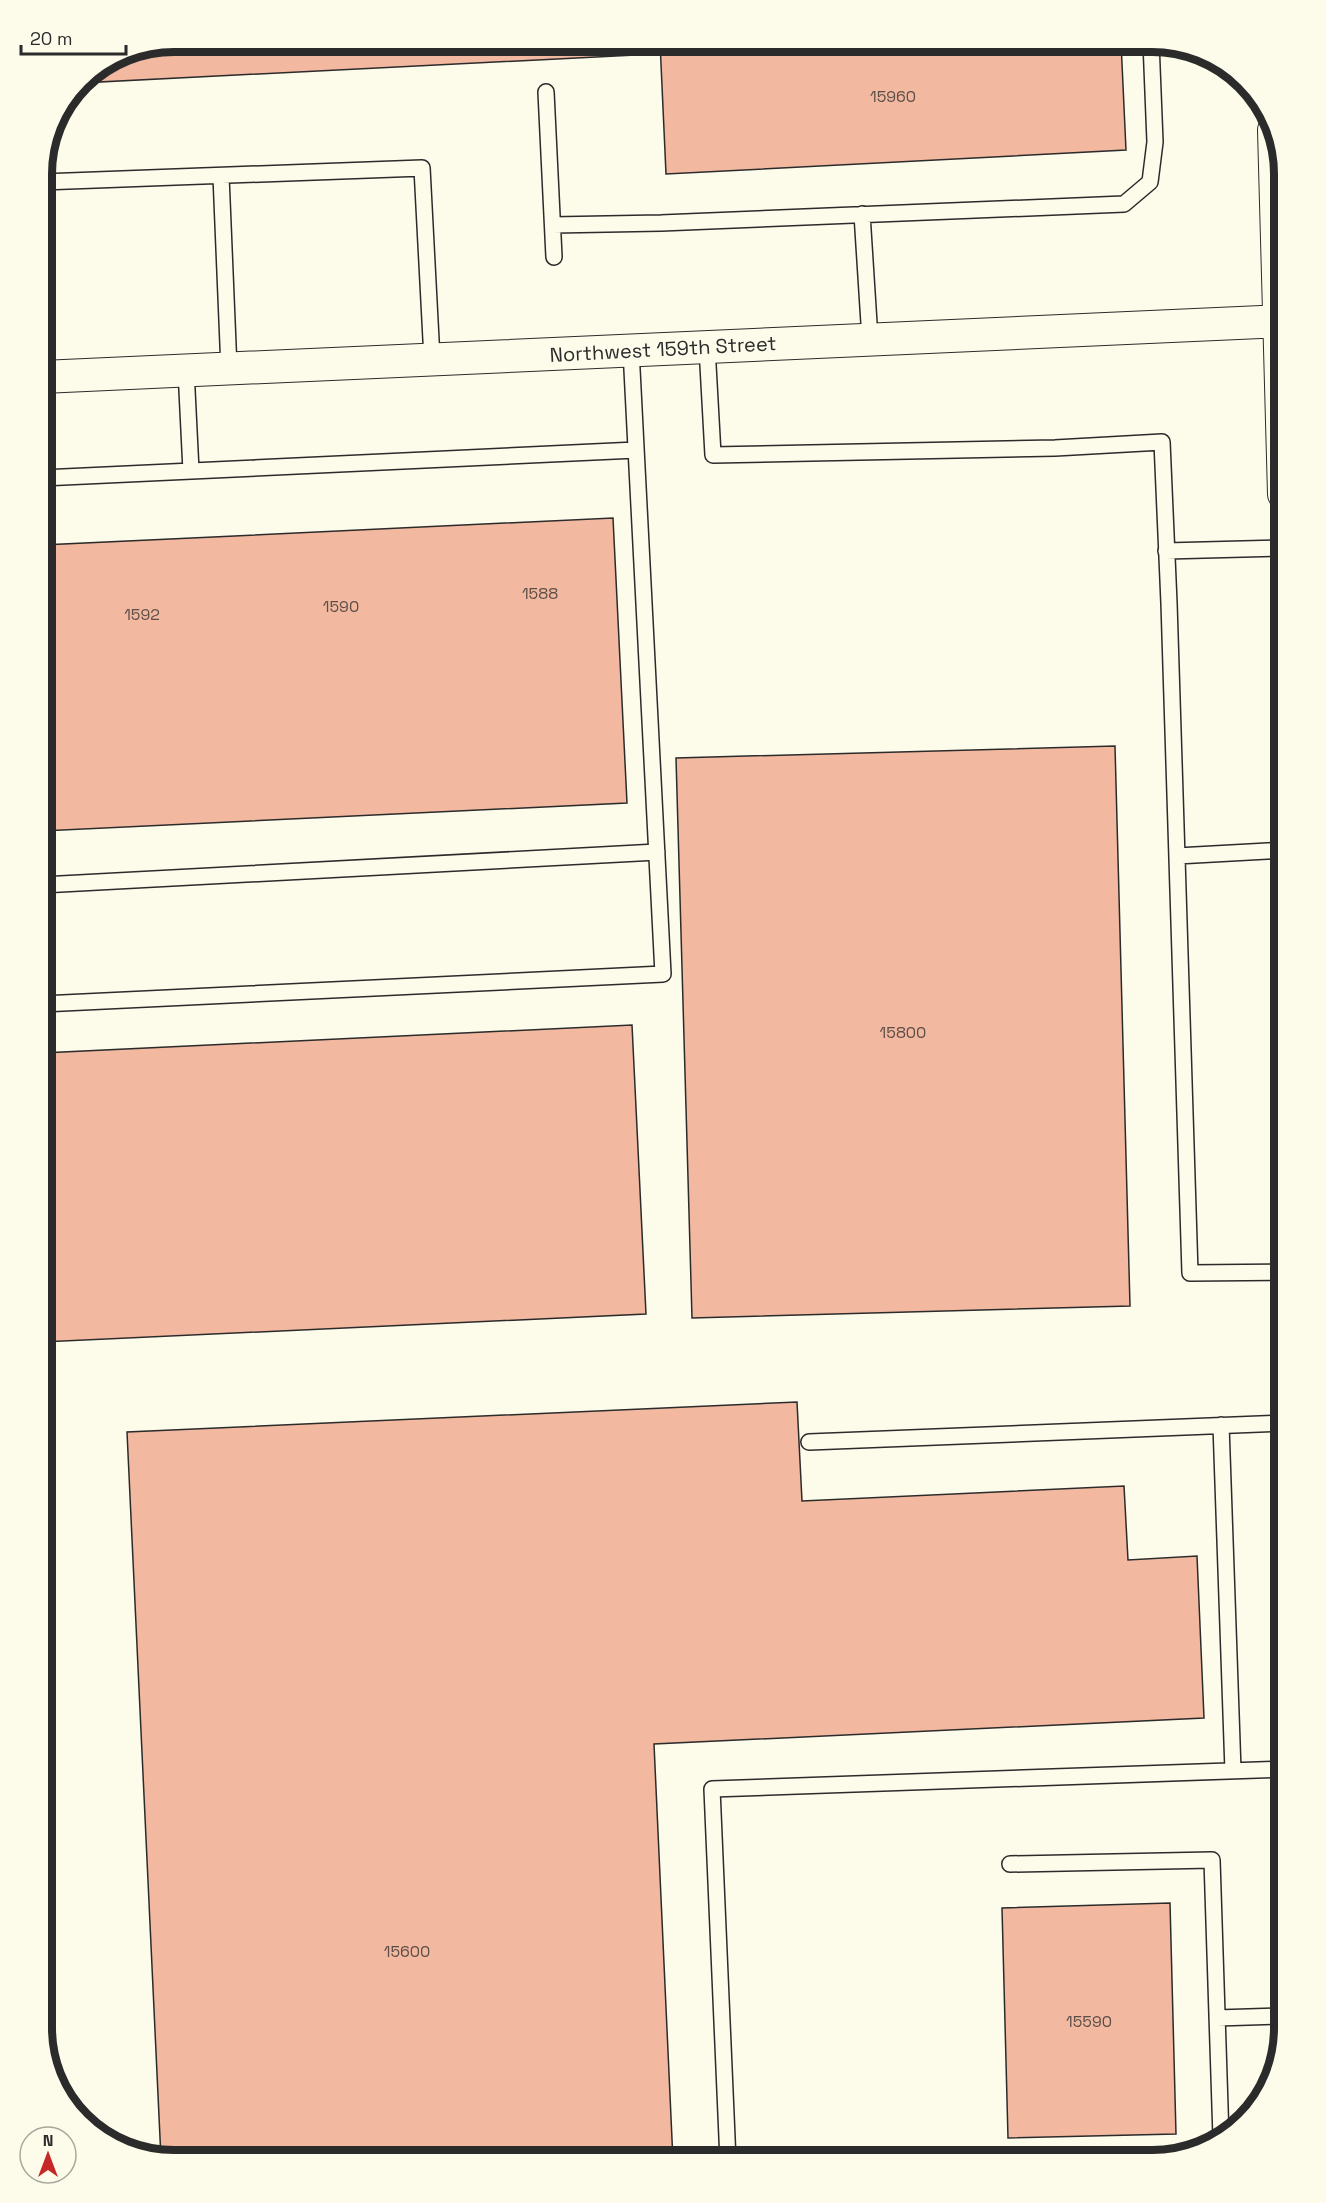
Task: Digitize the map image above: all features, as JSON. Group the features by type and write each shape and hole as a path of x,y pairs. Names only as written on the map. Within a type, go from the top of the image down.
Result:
{"street":[{"name":"Northwest 159th Street","path":"53,376 1274,321"}],"lane":[{"path":"553,225 661,223 1124,204 1150,183 1155,142 1151,53"},
{"path":"546,92 555,258"},
{"path":"53,182 422,168 432,359"},
{"path":"221,176 229,369"},
{"path":"862,214 870,339"},
{"path":"707,347 713,454 1055,448 1162,442 1190,1272 1274,1272"},
{"path":"53,1003 663,974 631,351"},
{"path":"186,370 191,471"},
{"path":"53,477 636,450"},
{"path":"1166,551 1274,548"},
{"path":"1177,856 1274,851"},
{"path":"53,884 657,852"},
{"path":"809,1442 1274,1423"},
{"path":"1221,1425 1233,1771"},
{"path":"728,2150 712,1789 1274,1769"},
{"path":"1010,1864 1212,1860 1221,2128"},
{"path":"1217,2018 1274,2016"}],"building":[{"path":"175,52 635,52 635,55 95,82 128,62 151,55"},
{"path":"660,52 1122,53 1126,150 666,174"},
{"path":"613,518 627,803 53,830 53,544"},
{"path":"1115,746 1130,1306 692,1318 676,758"},
{"path":"632,1025 646,1314 52,1342 53,1053"},
{"path":"797,1402 802,1501 1124,1486 1128,1560 1197,1556 1204,1718 654,1744 672,2150 161,2149 127,1432"},
{"path":"1170,1903 1176,2134 1008,2138 1002,1908"}]}
